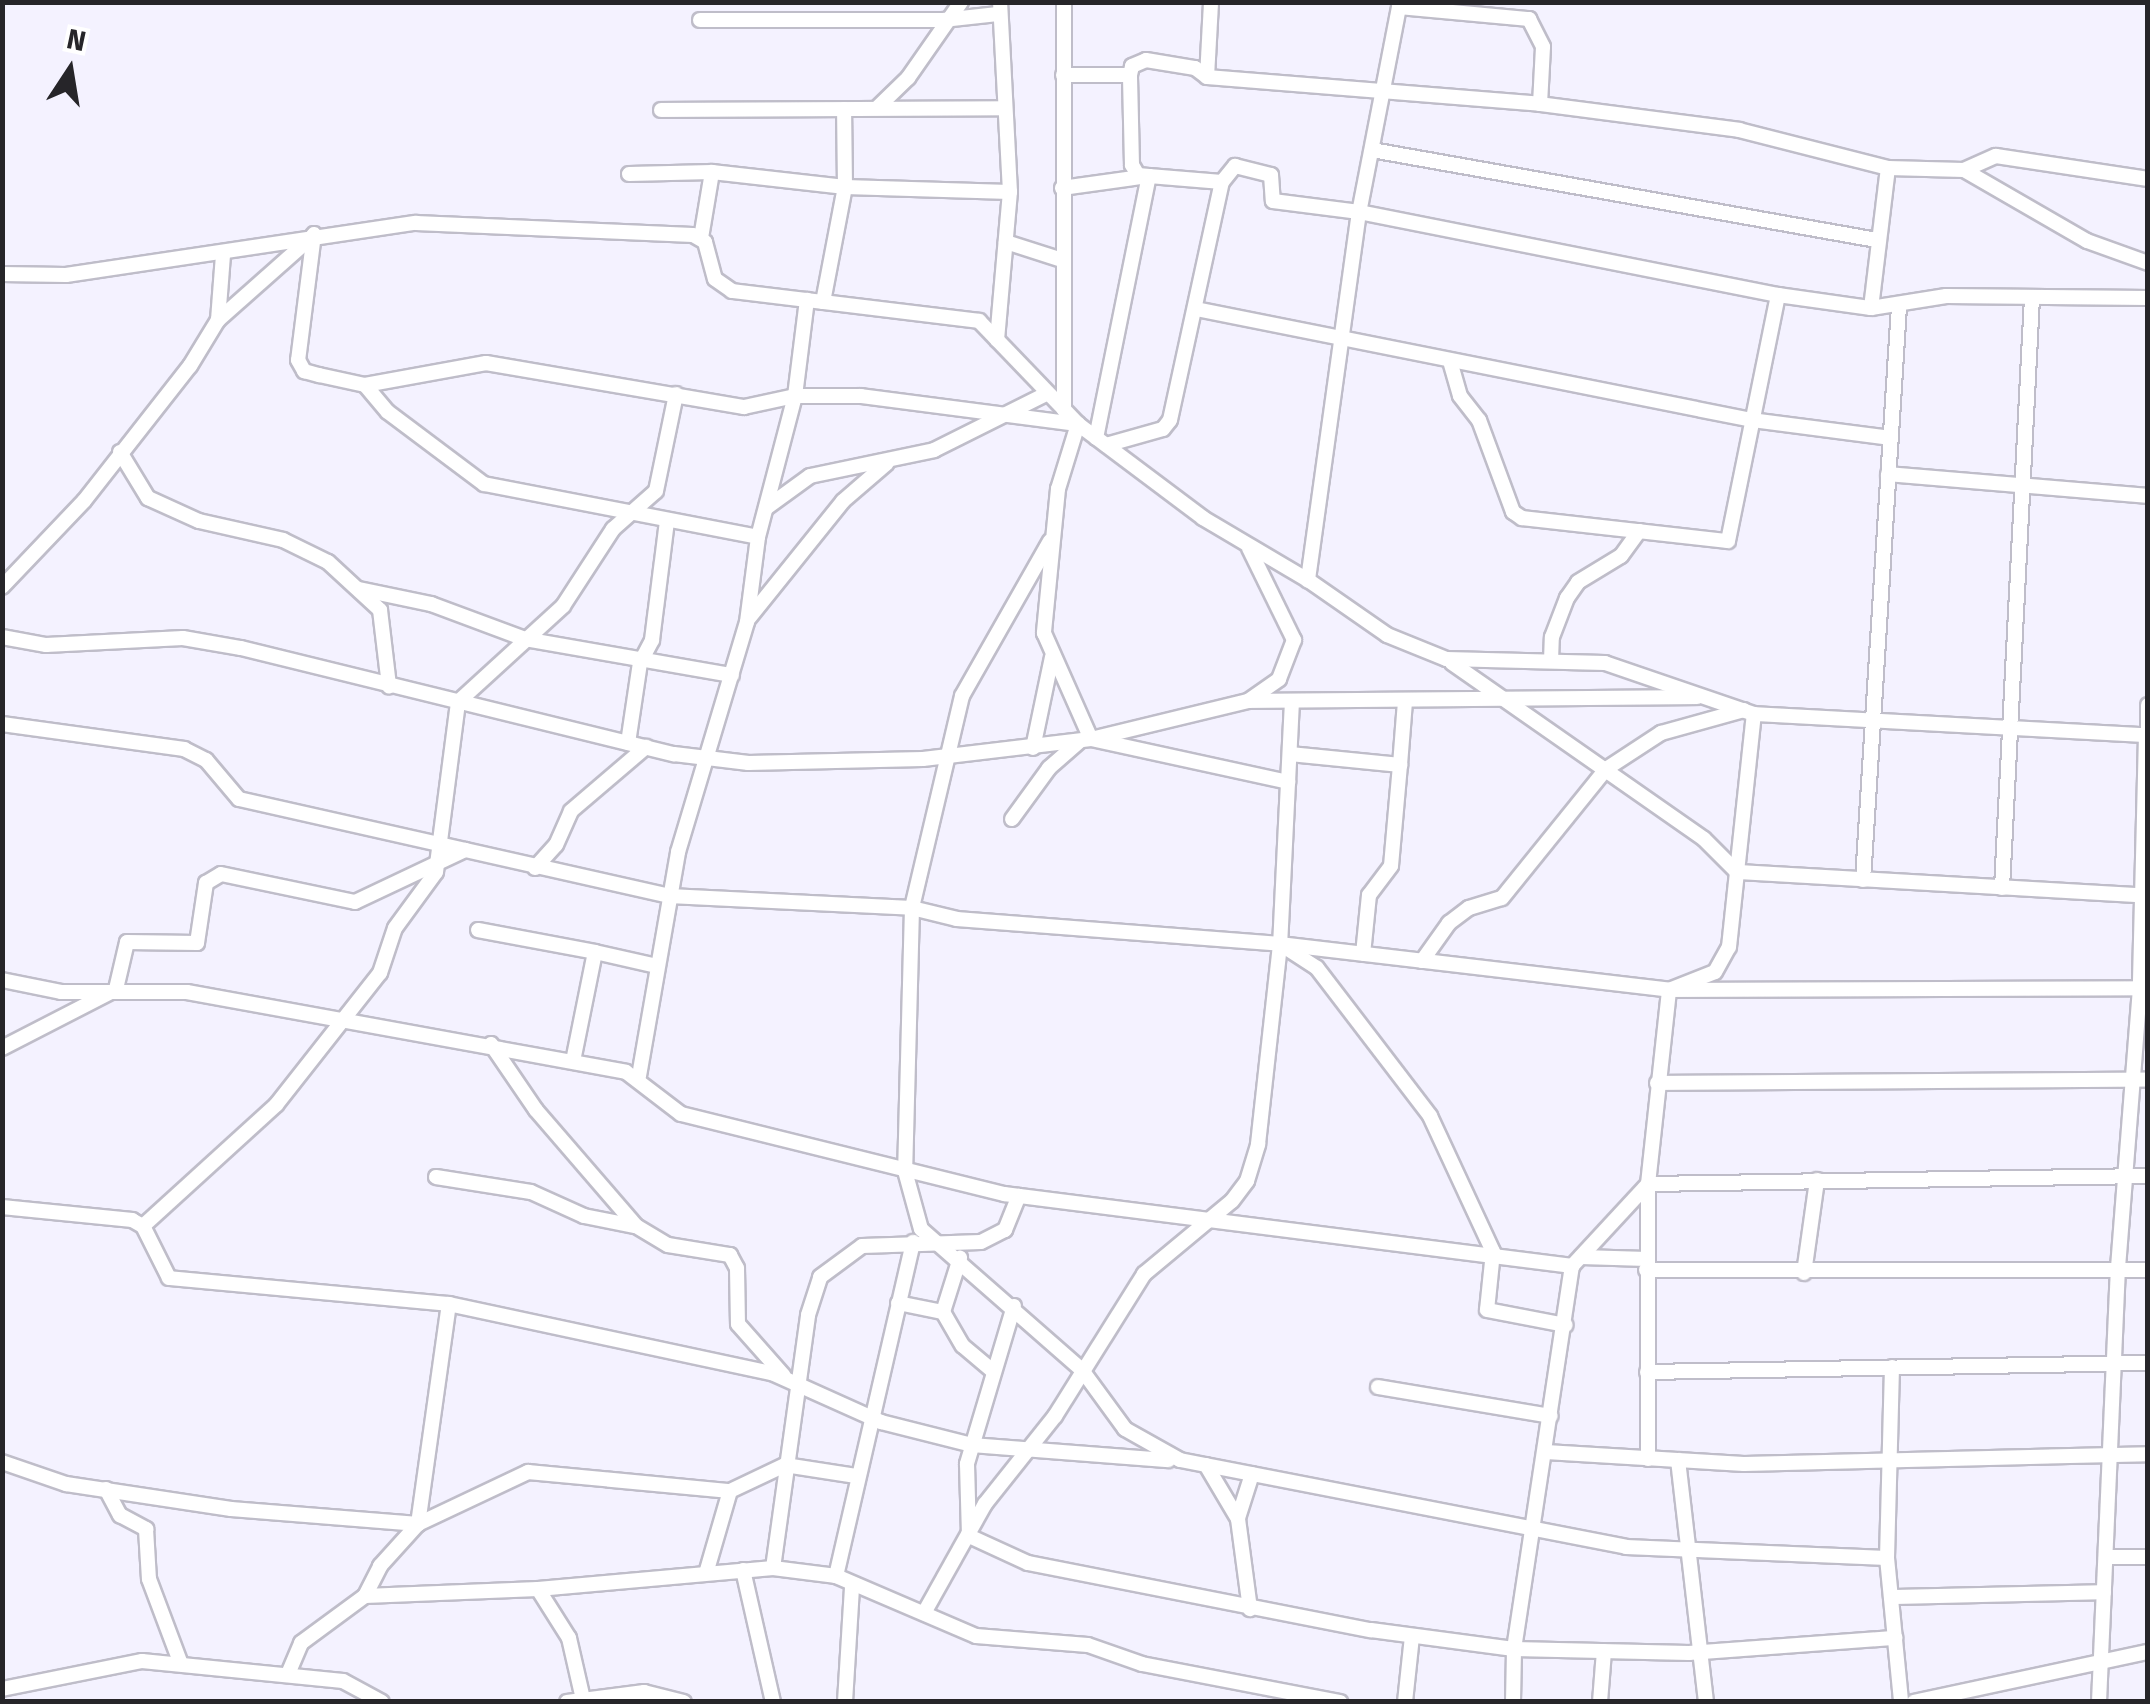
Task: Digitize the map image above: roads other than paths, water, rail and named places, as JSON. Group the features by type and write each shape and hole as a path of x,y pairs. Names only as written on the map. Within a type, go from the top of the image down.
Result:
{"street":[{"path":"878,108 917,66 943,20 961,2"},
{"path":"1064,2 1059,259 1064,410"},
{"path":"1206,78 1211,2"},
{"path":"1308,580 1359,212 1400,5 1462,7 1529,19 1537,28 1545,72 1540,104"},
{"path":"700,20 943,20 999,8 1001,108 1010,192 996,340"},
{"path":"1222,182 1138,175 1132,165 1132,66 1146,60 1195,68 1206,78 1382,96 1540,104 1739,130 1888,168 1964,170 1996,156 2148,179"},
{"path":"1063,75 1130,75"},
{"path":"661,110 1001,108"},
{"path":"823,302 845,187 844,109"},
{"path":"1372,150 1877,240"},
{"path":"1101,442 1163,429 1170,420 1222,182 1236,166 1271,174 1273,201 1359,212 1778,295 1872,308 1946,296 2148,298"},
{"path":"1872,308 1888,168"},
{"path":"1964,170 2087,241 2148,264"},
{"path":"629,174 712,172 845,187 1010,192"},
{"path":"712,172 701,238 724,286 978,321 1078,424 1101,442 1249,548 1308,580 1386,634 1446,659 1514,703 1704,839 1736,872 2142,894"},
{"path":"1062,188 1149,176"},
{"path":"1101,442 1149,176"},
{"path":"2,274 66,276 223,256 314,234 416,222 518,222 701,238"},
{"path":"2,588 190,366 218,320 314,234"},
{"path":"314,234 298,360 304,371 365,385 486,362 762,408 795,396 930,402 1078,424"},
{"path":"1006,242 1059,259"},
{"path":"218,320 223,256"},
{"path":"1450,361 1513,512 1728,542 1778,295"},
{"path":"2002,888 2032,297"},
{"path":"639,1076 669,896 747,622 758,537 795,396 807,300"},
{"path":"1862,880 1899,306"},
{"path":"1196,310 1752,420 1890,438"},
{"path":"365,385 388,412 484,484 758,537"},
{"path":"765,508 810,476 934,450 1048,393"},
{"path":"2,1207 143,1226 276,1105 349,1020 380,973 408,904 426,891 437,864 458,702 564,606 629,514 656,491 676,394"},
{"path":"1078,424 1050,541 1042,605 1052,656 1086,740"},
{"path":"120,452 148,498 198,521 306,549 358,589 380,610 389,686"},
{"path":"747,622 843,501 887,462"},
{"path":"1888,474 2148,496"},
{"path":"628,743 640,663 652,640 667,521"},
{"path":"1550,662 1552,637 1567,598 1578,582 1622,556 1639,530"},
{"path":"1050,541 971,672 943,757 912,908 905,1171 914,1218 1082,1370 1125,1429 1180,1460"},
{"path":"1248,701 1279,679 1294,640 1249,548"},
{"path":"358,589 432,604 525,639 640,663 732,675"},
{"path":"2,637 46,645 183,638 646,747 748,763 943,757 1033,748 1086,740 1248,701 1514,703 1708,697"},
{"path":"1033,748 1052,656"},
{"path":"1446,659 1604,663 1749,712 2147,735"},
{"path":"924,1613 1021,1452 1044,1430 1144,1274 1247,1181 1258,1144 1280,944 1292,701"},
{"path":"1363,954 1369,896 1391,866 1405,702"},
{"path":"2099,1702 2118,1270 2125,1176 2140,1080 2148,705"},
{"path":"1422,960 1450,923 1470,908 1502,898 1606,769 1662,734 1749,712"},
{"path":"1669,990 1715,972 1724,960 1736,872 1749,712"},
{"path":"2,724 184,749 206,760 239,799 669,896 912,908 981,921 1280,944 1669,990 2144,988"},
{"path":"1012,819 1049,768 1086,740 1288,782"},
{"path":"535,868 556,845 571,811 646,747"},
{"path":"1290,754 1400,765"},
{"path":"116,990 126,942 197,943 206,884 221,874 355,902 465,850"},
{"path":"478,930 657,966"},
{"path":"1280,944 1317,968 1430,1116 1494,1252 1487,1310 1566,1325"},
{"path":"572,1061 595,952"},
{"path":"2,980 43,990 187,992 572,1061 639,1076 681,1114 1019,1196 1576,1262 1804,1273 2148,1270"},
{"path":"2,1048 116,990"},
{"path":"1648,1458 1648,1184 1669,990"},
{"path":"491,1044 587,1174 636,1226 668,1245 730,1255 737,1268 738,1324 784,1377"},
{"path":"1658,1083 2140,1080"},
{"path":"1513,1702 1514,1649 1531,1530 1576,1262 1648,1184 2148,1176"},
{"path":"436,1177 531,1192 584,1216 636,1226"},
{"path":"1804,1273 1817,1180"},
{"path":"773,1568 785,1465 802,1382 808,1315 820,1277 862,1246 981,1242 1005,1230 1019,1196"},
{"path":"143,1226 169,1278 449,1304 784,1377 802,1382 868,1416 972,1445 1021,1452 1180,1460 1531,1530 1690,1551 1887,1558"},
{"path":"836,1576 868,1416 913,1242"},
{"path":"960,1258 943,1312 963,1346 994,1371"},
{"path":"898,1303 943,1312"},
{"path":"418,1524 449,1304"},
{"path":"969,1536 972,1445 1014,1306"},
{"path":"1647,1372 2148,1363"},
{"path":"1892,1367 1887,1558 1900,1702"},
{"path":"1378,1387 1551,1416"},
{"path":"1546,1452 1678,1460 2148,1454"},
{"path":"1678,1460 1706,1702"},
{"path":"2,1462 66,1484 231,1508 418,1524"},
{"path":"288,1674 300,1643 366,1596 380,1566 418,1524 528,1472 730,1491 785,1465 856,1476"},
{"path":"1206,1465 1238,1519 1250,1609"},
{"path":"1238,1519 1252,1474"},
{"path":"106,1489 120,1514 146,1528 148,1579 182,1664"},
{"path":"706,1570 730,1491"},
{"path":"969,1536 1048,1571 1412,1637 1514,1649 1700,1652 1895,1638"},
{"path":"2106,1557 2148,1558"},
{"path":"366,1596 538,1589 706,1570 773,1568 836,1576 976,1636 1088,1646 1142,1664 1340,1702"},
{"path":"743,1570 773,1702"},
{"path":"845,1702 852,1586"},
{"path":"538,1589 569,1638 583,1699"},
{"path":"1891,1597 2104,1592"},
{"path":"1404,1702 1412,1637"},
{"path":"1600,1702 1604,1651"},
{"path":"1914,1702 2148,1652"},
{"path":"10,1693 116,1664 182,1664 343,1681 382,1702"},
{"path":"567,1702 657,1692 684,1702"}]}
